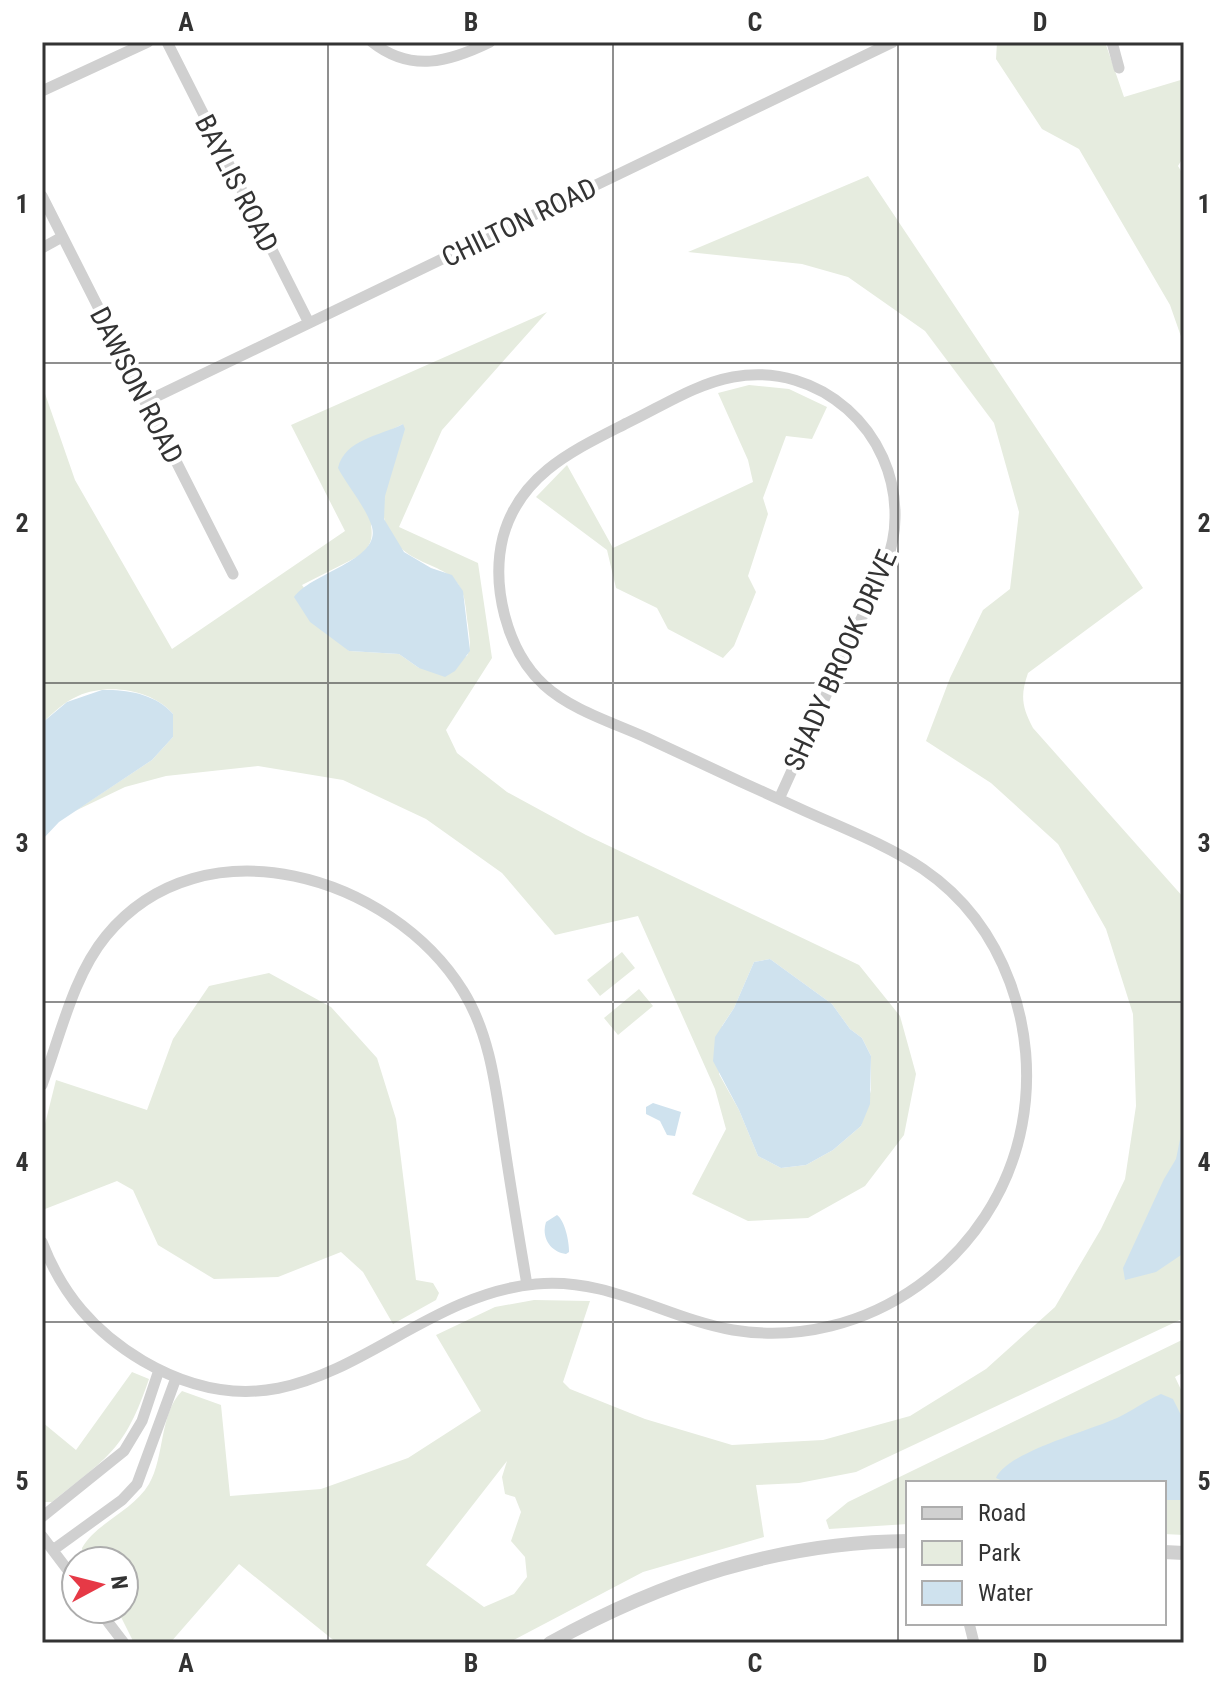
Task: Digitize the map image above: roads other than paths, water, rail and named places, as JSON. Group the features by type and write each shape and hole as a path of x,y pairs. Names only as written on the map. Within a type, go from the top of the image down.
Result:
{"street":[{"path":"42,91 148,42"},
{"name":"BAYLIS ROAD","path":"167,42 309,323"},
{"path":"372,42 386,52 417,63 457,58 490,42"},
{"name":"CHILTON ROAD","path":"145,402 893,42"},
{"path":"1112,42 1119,68"},
{"name":"DAWSON ROAD","path":"42,196 233,574"},
{"path":"42,248 62,237"},
{"name":"SHADY BROOK DRIVE","path":"42,1242 55,1273 72,1301 100,1331 176,1378 227,1389 303,1383 358,1361 473,1298 527,1285 568,1283 594,1287 734,1330 775,1334 819,1329 873,1313 919,1286 969,1241 993,1205 1013,1160 1028,1084 1026,1037 1004,966 981,927 928,873 898,854 569,702 546,687 515,642 504,614 499,574 503,537 517,504 538,475 565,455 692,391 737,376 765,375 797,381 829,394 857,417 876,439 888,464 896,520 886,563 779,799"},
{"path":"42,1085 88,965 107,935 136,909 171,888 209,875 257,870 308,878 353,895 394,918 432,951 464,992 483,1034 493,1073 527,1285"},
{"path":"42,1517 124,1451 142,1421 159,1370"},
{"path":"53,1550 122,1500 137,1484 176,1378"},
{"path":"42,1536 60,1559"},
{"path":"550,1643 640,1597 707,1572 793,1551 906,1541"},
{"path":"110,1625 124,1643"}],"water":[{"path":"403,424 405,429 385,496 384,519 404,552 431,568 452,575 463,591 470,651 455,671 445,677 419,668 399,654 349,651 310,622 294,597 366,548 372,538 372,527 338,468 342,458 356,444"},
{"path":"102,690 150,697 166,707 173,714 173,737 152,760 59,822 42,840 42,723 67,702"},
{"path":"770,959 832,1004 850,1029 862,1038 871,1056 870,1104 861,1126 833,1150 806,1165 781,1168 758,1156 739,1110 713,1061 715,1037 734,1008 754,962"},
{"path":"653,1103 681,1112 675,1136 667,1135 660,1121 646,1114 646,1107"},
{"path":"1184,1120 1184,1253 1156,1272 1125,1280 1123,1268 1176,1159"},
{"path":"557,1215 567,1237 569,1252 566,1254 551,1247 546,1238 546,1222"},
{"path":"1161,1394 1173,1399 1184,1421 1184,1500 1166,1500 1166,1481 1003,1481 996,1478 1003,1468 1032,1451 1117,1418"}]}
